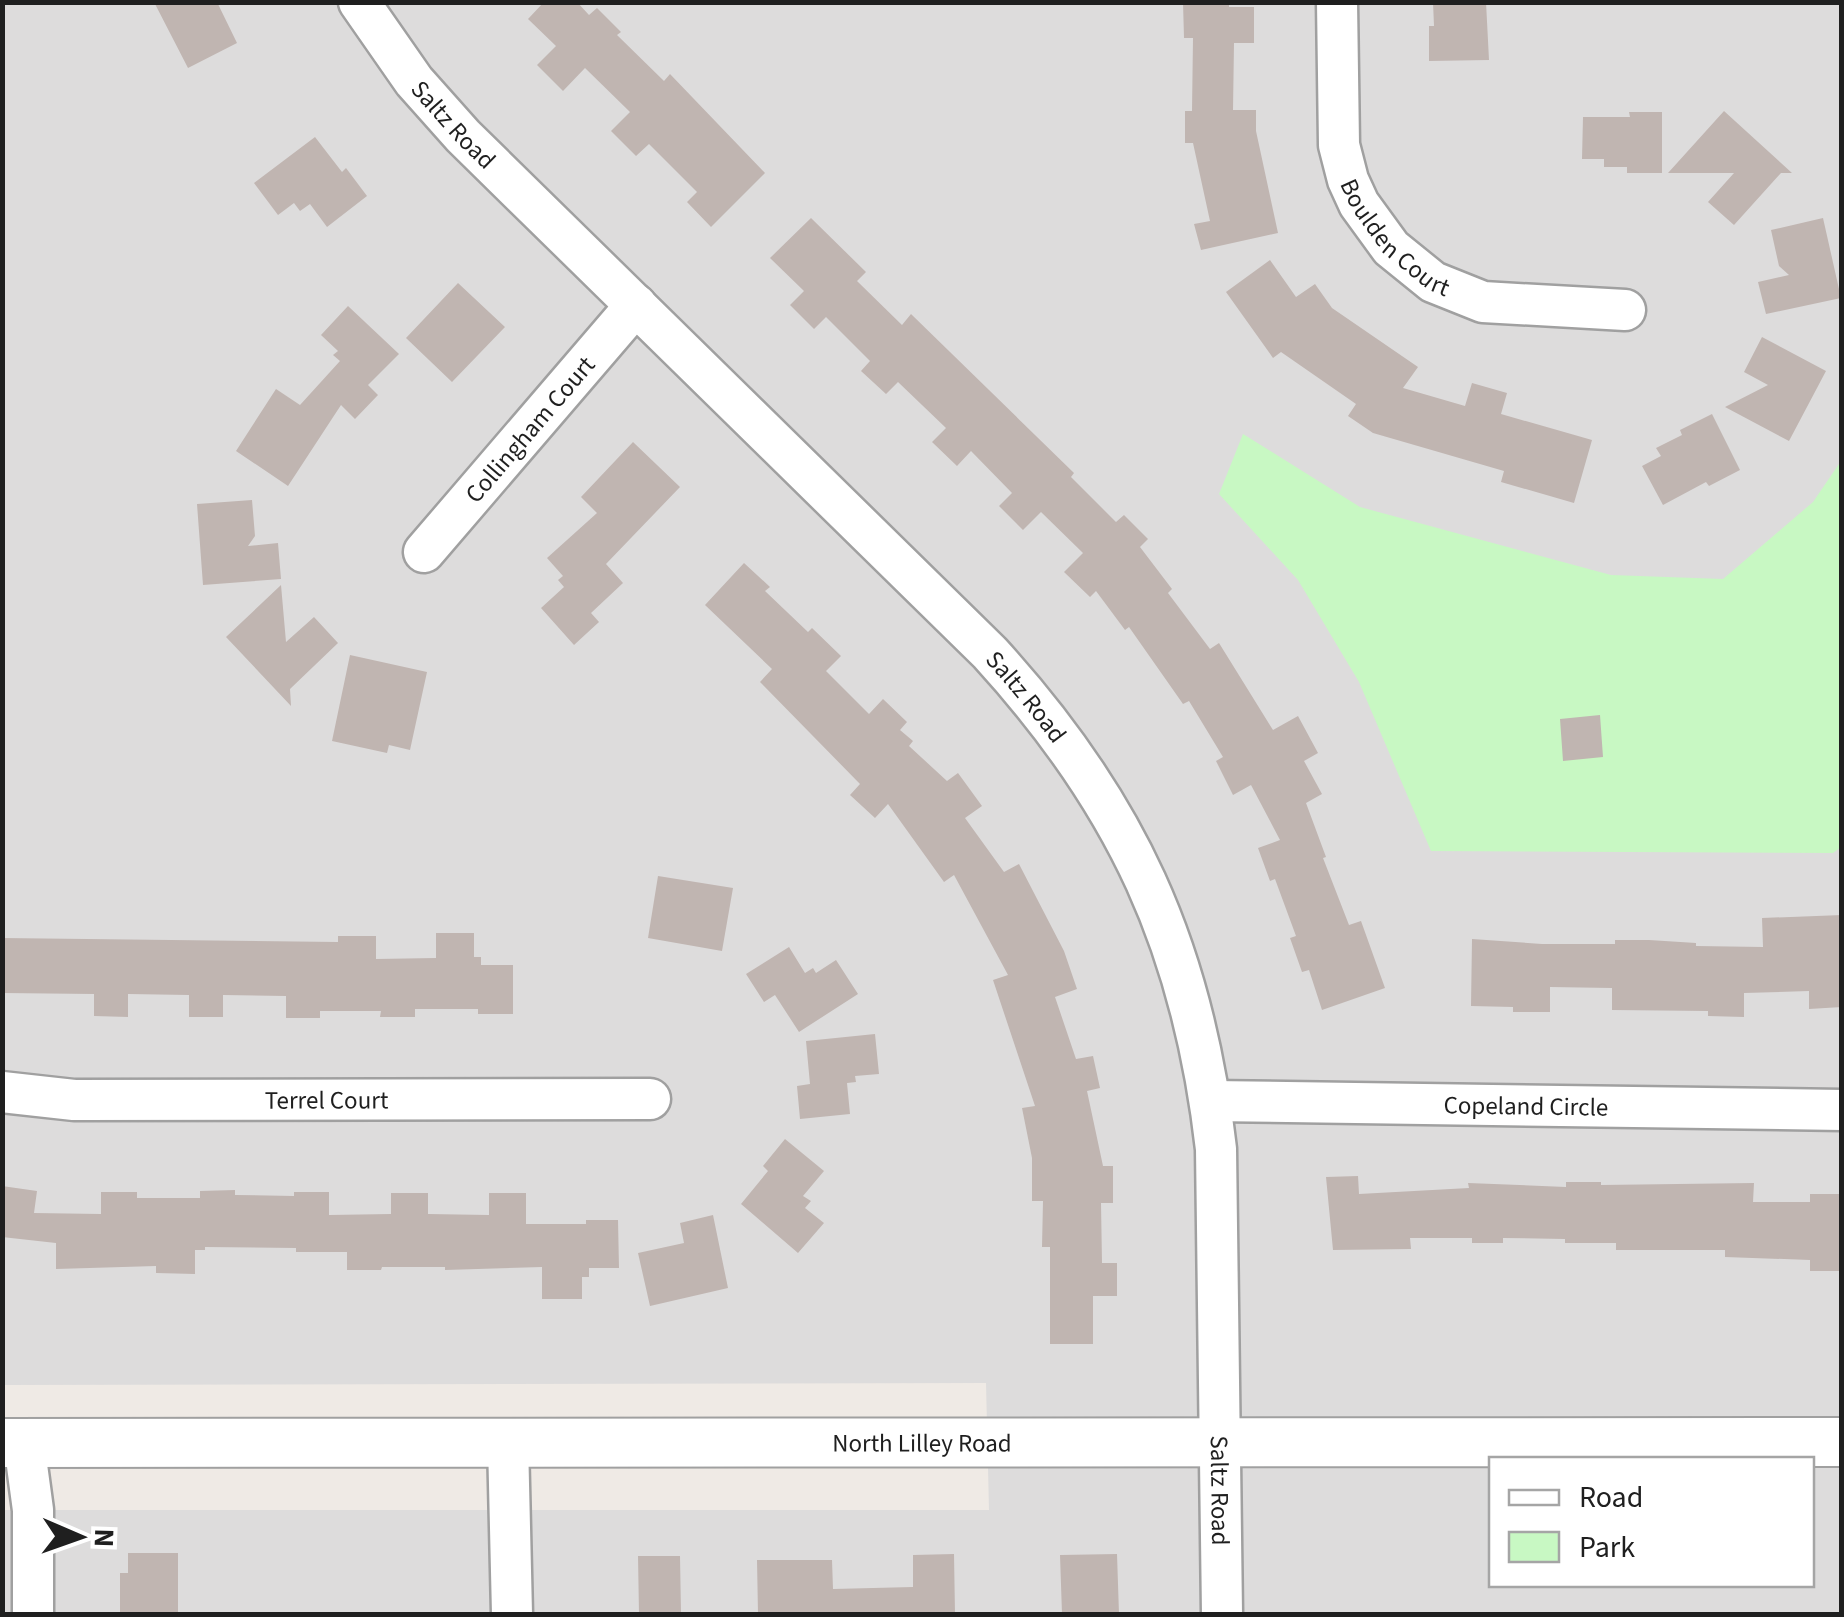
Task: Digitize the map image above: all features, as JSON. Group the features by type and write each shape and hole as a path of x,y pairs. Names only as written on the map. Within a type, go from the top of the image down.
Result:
{"street":[{"name":"Saltz Road","path":"359,2 414,81 463,136 990,653 1039,706 1122,830 1161,913 1190,1000 1211,1102 1216,1149 1222,1614"},
{"name":"Boulden Court","path":"1337,2 1339,145 1358,204 1390,248 1433,282 1484,302 1626,310"},
{"name":"Collingham Court","path":"424,552 636,305"},
{"name":"Terrel Court","path":"2,1092 74,1100 650,1099"},
{"name":"Copeland Circle","path":"1211,1102 1842,1110"},
{"path":"508,1442 512,1614"},
{"name":"North Lilley Road","path":"13,1443 1842,1442"},
{"path":"13,1443 32,1510 33,1614"}],"shaded area":[{"path":"3,3 1841,3 1841,1614 3,1614 3,1510 989,1510 986,1383 3,1385"}],"green space":[{"path":"1243,434 1360,507 1611,575 1723,579 1813,502 1841,461 1841,847 1833,853 1431,851 1359,682 1298,580 1219,494"}],"building":[{"path":"154,2 217,2 237,43 188,68"},
{"path":"544,2 577,2 589,15 597,8 621,32 617,35 664,81 670,74 765,173 711,227 687,202 697,192 649,144 636,156 611,131 630,112 585,68 563,91 537,65 556,46 528,19"},
{"path":"1183,2 1229,2 1229,7 1254,7 1254,43 1234,43 1233,110 1256,110 1256,131 1278,233 1201,250 1194,224 1210,221 1193,143 1185,143 1185,111 1192,111 1193,38 1184,38"},
{"path":"1433,2 1486,2 1489,60 1429,61"},
{"path":"1724,111 1792,173 1781,173 1734,225 1708,202 1734,173 1668,173"},
{"path":"1629,112 1662,112 1662,173 1627,173 1627,167 1604,167 1604,159 1582,159 1583,117 1630,117"},
{"path":"315,137 367,196 327,227 310,204 300,211 294,203 278,215 254,183"},
{"path":"811,218 866,272 857,281 902,325 911,314 1074,473 1071,477 1116,522 1124,515 1148,539 1140,547 1172,589 1168,593 1210,649 1219,643 1273,730 1298,716 1318,753 1304,761 1322,794 1306,803 1326,857 1323,858 1349,925 1361,921 1385,988 1322,1010 1309,970 1302,972 1290,938 1296,936 1275,879 1270,881 1258,848 1280,840 1251,785 1233,795 1216,761 1223,757 1189,701 1183,704 1129,627 1125,630 1096,591 1090,597 1064,572 1083,553 1041,512 1023,530 999,506 1012,493 971,451 957,466 932,442 946,428 898,382 886,394 861,371 870,361 826,317 814,329 790,305 804,291 770,258"},
{"path":"1823,218 1841,298 1766,314 1758,282 1789,275 1779,266 1771,230"},
{"path":"1270,260 1296,297 1315,284 1332,308 1418,367 1403,388 1465,406 1472,383 1507,393 1501,414 1592,440 1574,503 1501,482 1504,471 1373,433 1348,416 1356,404 1281,352 1273,358 1226,292"},
{"path":"458,283 505,327 452,382 406,338"},
{"path":"348,306 399,354 368,385 378,395 355,419 341,405 288,486 236,451 276,389 300,405 340,361 333,355 338,351 321,335"},
{"path":"1762,337 1826,371 1789,441 1725,407 1768,385 1744,372"},
{"path":"1712,414 1740,470 1709,486 1706,482 1663,505 1642,466 1661,456 1656,448 1682,435 1680,430"},
{"path":"633,442 680,487 606,564 623,583 591,613 599,622 574,645 541,608 564,587 558,580 563,576 547,558 597,513 581,497"},
{"path":"252,500 255,536 248,546 278,543 281,579 203,585 197,504"},
{"path":"744,563 770,587 765,591 808,632 812,628 841,656 826,671 869,714 883,699 907,722 900,730 913,741 909,746 947,781 958,773 982,806 965,818 1004,872 1019,864 1064,951 1077,989 1055,997 1076,1059 1093,1056 1100,1088 1087,1091 1103,1166 1113,1166 1113,1203 1101,1203 1102,1263 1117,1263 1117,1296 1093,1296 1093,1344 1050,1344 1050,1247 1042,1247 1043,1201 1032,1201 1032,1158 1022,1108 1035,1106 993,980 1008,975 954,875 944,882 888,804 875,818 850,795 860,784 760,682 772,669 705,605"},
{"path":"281,585 286,642 314,617 338,643 290,689 291,706 226,637"},
{"path":"350,655 427,672 410,750 389,745 387,753 332,741"},
{"path":"1600,715 1603,757 1563,761 1560,719"},
{"path":"658,876 733,888 722,951 648,938"},
{"path":"1842,915 1842,1007 1809,1009 1809,991 1744,993 1744,1017 1708,1016 1708,1011 1612,1010 1612,988 1550,987 1550,1012 1471,1006 1472,939 1542,944 1649,940 1696,946 1763,947 1762,918"},
{"path":"436,933 474,933 474,957 481,957 481,965 513,965 513,1014 478,1014 478,1009 415,1009 415,1017 380,1017 381,1011 320,1011 320,1018 286,1018 286,996 223,995 223,1017 189,1017 189,995 128,994 128,1017 94,1016 94,994 2,993 2,938 338,942 338,936 376,936 376,959 436,958"},
{"path":"789,947 805,973 813,968 816,973 836,960 858,994 799,1032 775,995 764,1002 746,974"},
{"path":"875,1034 879,1074 855,1076 856,1082 847,1083 850,1114 800,1119 797,1086 810,1084 806,1041"},
{"path":"785,1139 824,1171 803,1196 811,1201 805,1208 824,1223 798,1253 741,1204 768,1171 763,1166"},
{"path":"1358,1176 1359,1194 1469,1188 1468,1183 1566,1187 1566,1182 1601,1182 1754,1183 1753,1202 1810,1202 1810,1194 1842,1194 1842,1271 1810,1271 1810,1260 1725,1257 1725,1250 1616,1250 1616,1243 1565,1243 1565,1239 1503,1238 1503,1243 1472,1243 1472,1238 1410,1238 1411,1249 1333,1250 1326,1177"},
{"path":"2,1186 37,1191 34,1213 101,1214 101,1192 137,1192 137,1198 200,1198 200,1191 294,1196 294,1192 329,1192 329,1215 391,1214 391,1193 428,1193 428,1214 489,1215 489,1193 526,1193 526,1224 618,1220 619,1268 589,1268 589,1277 582,1277 582,1299 542,1299 542,1267 347,1270 347,1252 296,1252 296,1248 205,1247 195,1250 195,1274 156,1273 156,1266 56,1269 56,1243 2,1237"},
{"path":"713,1215 728,1288 650,1306 638,1253 684,1243 680,1223"},
{"path":"128,1553 178,1553 178,1614 120,1614 120,1573 128,1573"},
{"path":"954,1554 955,1614 758,1614 757,1560 832,1560 833,1589 913,1587 913,1555"},
{"path":"1117,1554 1119,1614 1062,1614 1060,1555"},
{"path":"638,1556 680,1556 681,1614 639,1614"}]}
